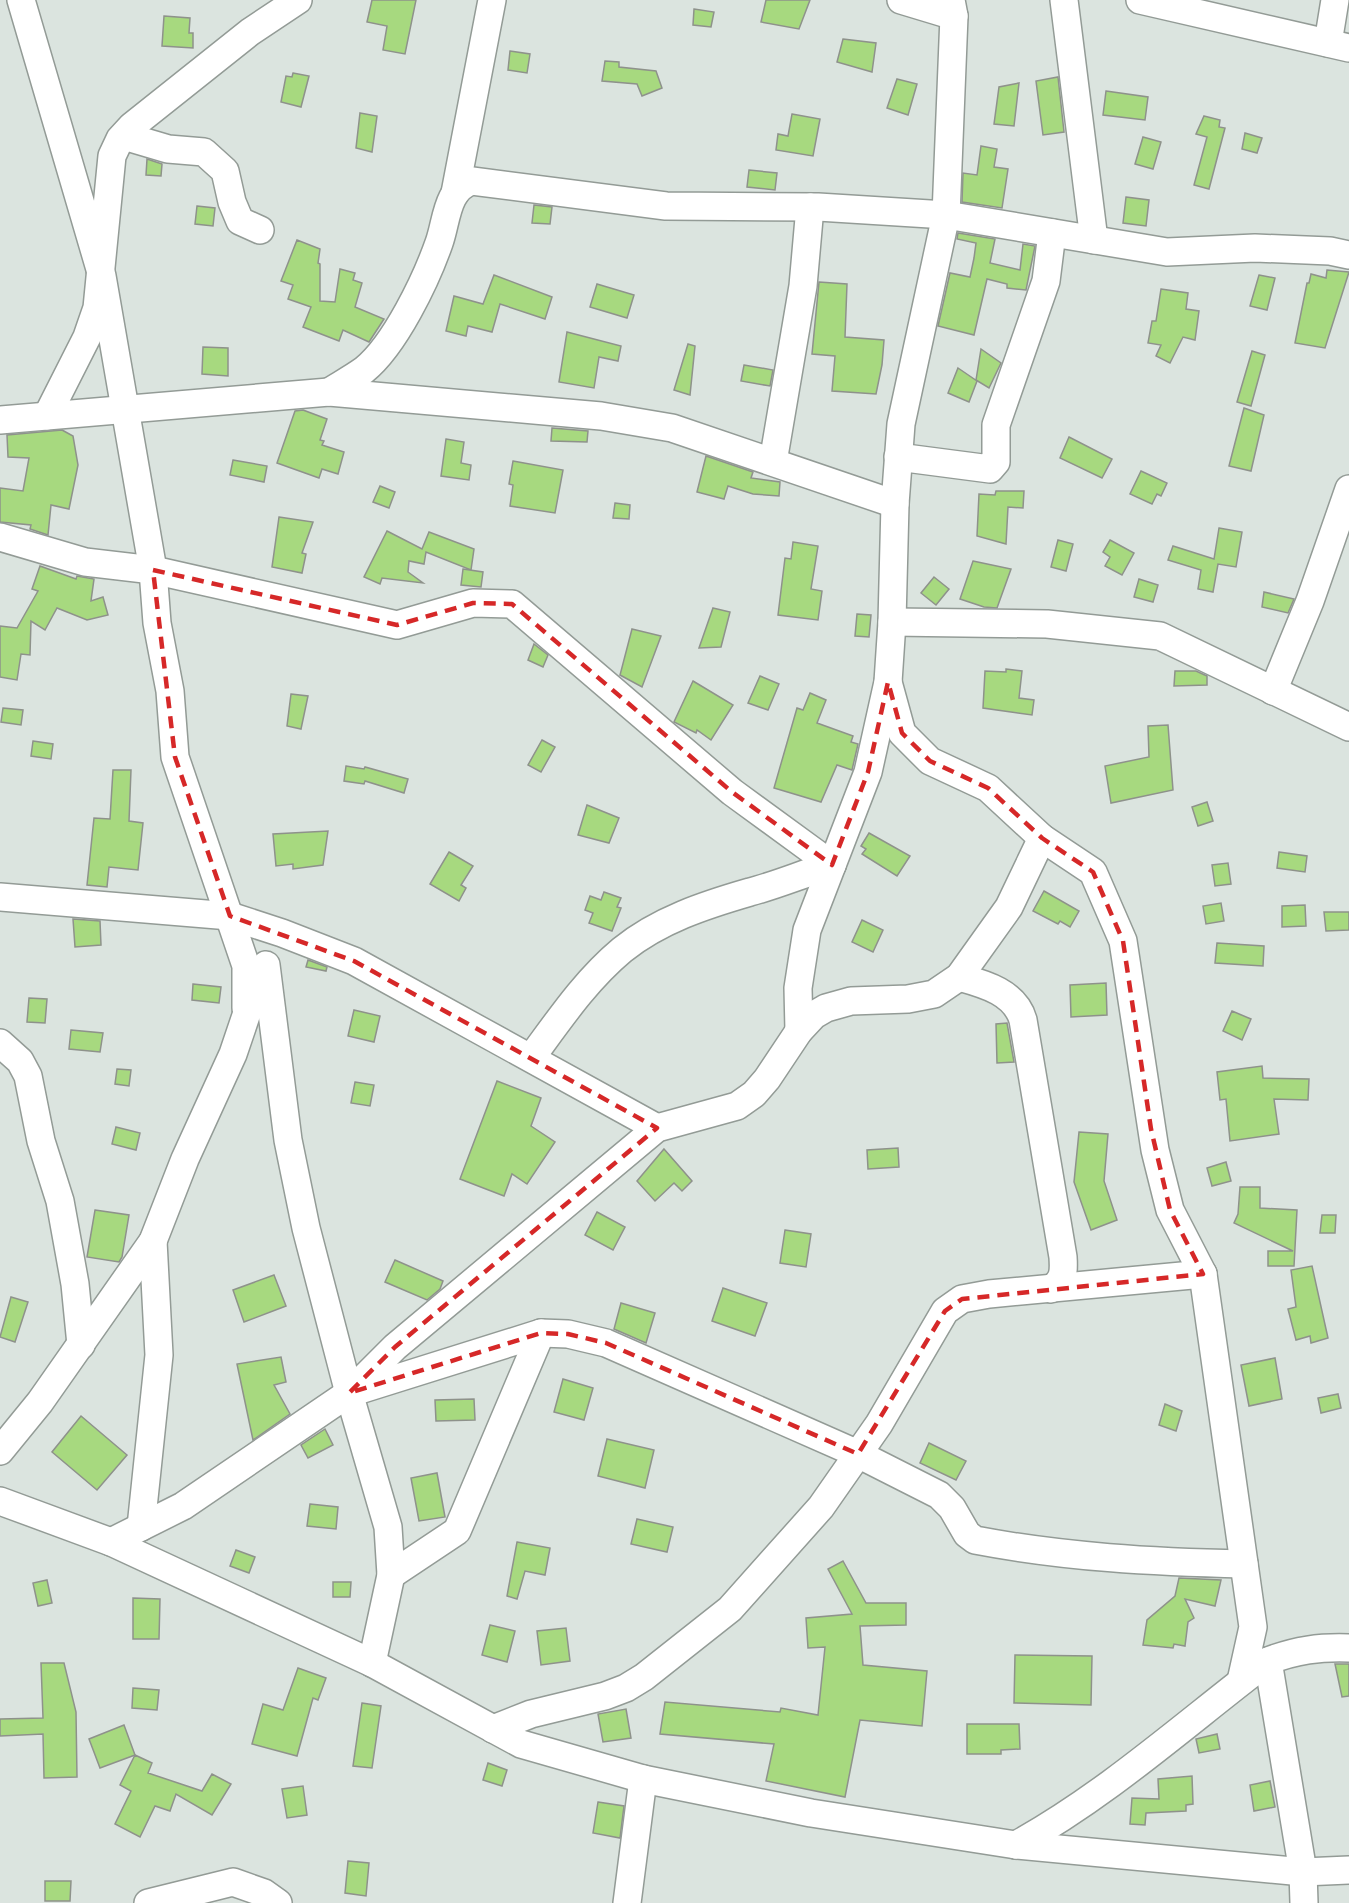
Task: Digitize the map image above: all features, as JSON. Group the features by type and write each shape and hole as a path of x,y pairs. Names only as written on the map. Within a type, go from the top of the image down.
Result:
{"street":[{"path":"21,0 102,276 153,570 157,623 170,691 175,757 246,966 246,1008"},
{"path":"47,416 87,338 97,308 102,276 112,156 124,136 250,32 298,0"},
{"path":"329,392 364,369 387,342 421,288 440,242 454,193 492,0"},
{"path":"799,1031 798,988 807,930 868,772 888,682 895,504 901,424 946,215 952,8 901,0"},
{"path":"1064,0 1094,240"},
{"path":"1140,0 1338,45 1335,0"},
{"path":"124,136 168,149 204,152 225,171 232,202 240,221 260,230"},
{"path":"454,193 472,181 666,206 810,207 946,215 1167,252 1254,248 1330,251 1349,255"},
{"path":"773,462 803,286 810,207"},
{"path":"898,457 990,469 996,462 996,425 1046,281 1052,233"},
{"path":"0,420 329,392 601,416 672,428 895,504"},
{"path":"1274,692 1310,602 1349,489"},
{"path":"0,537 86,562 153,570 397,625 473,603 512,604 732,792 832,865"},
{"path":"892,622 1047,624 1160,636 1349,727"},
{"path":"888,682 902,733 930,761 988,788 1042,838 1093,872 1123,941 1155,1150 1170,1210 1203,1274 1253,1627 1241,1682"},
{"path":"111,1542 183,1506 349,1393 395,1347 657,1128 737,1106 754,1094 767,1079 799,1031 814,1015 826,1008 851,1001 908,999 934,994 959,977 1010,907 1042,838"},
{"path":"531,1058 579,993 623,950 677,916 720,899 751,892 832,865"},
{"path":"0,897 230,916 282,933 354,961 657,1128"},
{"path":"0,1451 81,1345 153,1241 185,1159 233,1054 246,1008 282,933"},
{"path":"266,965 271,1020 288,1140 309,1238 349,1393 388,1527 392,1575 372,1663"},
{"path":"959,977 998,991 1016,1006 1023,1020 1063,1257 1064,1272 1060,1283 1051,1288"},
{"path":"0,1043 20,1061 28,1076 41,1141 60,1201 75,1284 81,1345"},
{"path":"141,1527 159,1355 153,1241"},
{"path":"493,1729 531,1714 605,1696 644,1677 730,1609 821,1507 879,1424 945,1311 962,1299 1203,1274"},
{"path":"349,1393 541,1333 568,1334 606,1343 858,1454 939,1495 952,1508 968,1534 975,1540 1101,1558 1158,1563 1244,1564"},
{"path":"392,1575 457,1530 541,1333"},
{"path":"0,1501 111,1542 372,1663 521,1744 643,1779 811,1813 1016,1845 1303,1872 1349,1870"},
{"path":"1016,1845 1060,1821 1105,1790 1268,1661 1297,1650 1319,1647 1349,1648"},
{"path":"1268,1661 1303,1872 1304,1903"},
{"path":"627,1903 643,1779"},
{"path":"148,1903 233,1882 264,1893 278,1903"}],"highlighted area":[{"path":"153,570 397,625 473,603 512,604 732,792 832,865 868,772 888,682 902,733 930,761 988,788 1042,838 1093,872 1123,941 1151,1129 1170,1210 1203,1274 962,1299 945,1311 858,1454 606,1343 568,1334 541,1333 349,1393 395,1347 657,1128 354,961 230,916 175,757"}],"building":[{"path":"372,0 416,0 405,54 383,50 387,26 367,22"},
{"path":"766,0 810,0 799,29 761,22"},
{"path":"694,9 714,12 711,27 693,25"},
{"path":"164,16 190,18 189,33 193,33 193,48 162,46"},
{"path":"843,39 876,43 872,72 837,62"},
{"path":"510,51 530,54 527,73 508,70"},
{"path":"605,61 619,62 619,67 656,71 662,88 642,96 637,84 602,81"},
{"path":"293,73 309,76 301,107 281,102 286,76 292,77"},
{"path":"1058,77 1064,132 1043,135 1036,81"},
{"path":"897,79 917,84 908,115 887,108"},
{"path":"1019,83 1014,126 994,124 999,87"},
{"path":"1106,91 1148,97 1145,120 1103,115"},
{"path":"360,113 377,116 372,152 356,148"},
{"path":"792,114 820,119 813,156 776,150 778,134 788,136"},
{"path":"1204,116 1220,120 1219,127 1225,128 1209,189 1194,185 1207,137 1196,134"},
{"path":"1245,133 1262,138 1257,153 1242,149"},
{"path":"1143,137 1161,142 1153,169 1135,164"},
{"path":"981,146 997,149 994,167 1008,169 1002,208 962,202 963,173 977,175"},
{"path":"147,159 162,164 161,176 146,175"},
{"path":"749,170 777,173 775,190 747,187"},
{"path":"1126,197 1149,200 1146,226 1123,223"},
{"path":"534,205 552,207 550,224 532,223"},
{"path":"197,206 215,208 213,226 195,224"},
{"path":"958,233 995,239 990,263 1020,270 1023,244 1035,246 1026,290 1007,288 1007,284 987,279 974,335 938,326 950,273 970,277 976,243 957,239"},
{"path":"297,240 320,249 318,263 320,264 320,301 335,302 340,269 355,273 353,280 362,283 355,307 384,319 369,342 343,330 339,341 303,327 311,307 288,299 293,285 281,281"},
{"path":"1327,270 1349,272 1325,348 1295,343 1307,283 1309,283 1311,274 1326,278"},
{"path":"494,275 552,297 545,319 500,304 492,332 468,326 466,336 446,331 454,296 483,304"},
{"path":"1259,275 1275,278 1267,310 1250,306"},
{"path":"819,282 847,284 845,337 884,340 876,394 832,391 835,356 812,354"},
{"path":"597,284 634,295 627,318 590,307"},
{"path":"1161,289 1188,293 1186,309 1199,311 1195,340 1183,337 1170,363 1156,356 1161,345 1148,343 1152,321 1156,321"},
{"path":"567,332 621,346 618,361 599,357 594,388 559,382"},
{"path":"688,344 695,346 690,395 674,390"},
{"path":"203,347 228,348 228,376 202,374"},
{"path":"981,349 1001,363 989,388 976,380"},
{"path":"1252,351 1265,355 1251,406 1237,402"},
{"path":"744,365 773,370 770,386 741,381"},
{"path":"958,368 977,381 969,402 948,393"},
{"path":"1244,408 1264,415 1251,471 1229,466"},
{"path":"303,410 327,419 320,440 324,441 322,445 344,452 338,474 322,469 319,478 277,463 295,411"},
{"path":"552,428 588,431 587,442 551,441"},
{"path":"62,430 73,436 78,465 69,509 51,505 48,535 30,529 31,525 0,522 0,488 23,491 29,458 8,457 7,435"},
{"path":"1069,437 1112,459 1102,478 1060,458"},
{"path":"446,439 464,442 461,463 471,465 469,480 441,476"},
{"path":"706,456 753,472 751,478 780,482 779,496 753,494 728,486 724,499 697,492"},
{"path":"233,460 267,466 264,482 230,475"},
{"path":"513,461 563,470 555,513 510,506 513,485 509,484"},
{"path":"1141,471 1167,483 1161,496 1157,494 1152,504 1130,494"},
{"path":"380,486 395,492 389,508 373,502"},
{"path":"996,491 1024,491 1023,508 1008,507 1006,544 977,536 979,494 995,495"},
{"path":"615,503 630,505 629,519 613,518"},
{"path":"279,517 313,522 302,553 306,554 302,573 272,567"},
{"path":"1219,528 1242,532 1236,567 1218,564 1213,592 1198,589 1201,570 1168,560 1173,546 1214,559"},
{"path":"387,531 422,549 429,532 474,549 471,570 426,552 424,564 409,561 408,572 423,583 382,578 380,584 364,577"},
{"path":"1058,540 1073,544 1066,571 1051,567"},
{"path":"1110,540 1134,553 1122,575 1105,566 1110,557 1103,552"},
{"path":"793,542 818,546 811,589 822,591 818,620 778,615 785,558 791,559"},
{"path":"973,561 1011,569 997,608 984,607 960,599"},
{"path":"40,566 76,579 77,576 94,579 91,601 103,597 108,615 87,620 57,608 45,630 31,621 30,655 21,654 17,680 0,677 0,626 17,628 38,591 32,589"},
{"path":"463,569 483,572 481,587 461,585"},
{"path":"934,577 949,589 936,605 921,593"},
{"path":"1139,579 1158,585 1153,602 1134,597"},
{"path":"1264,592 1294,599 1288,613 1262,607"},
{"path":"713,608 730,612 721,647 699,648"},
{"path":"857,614 871,615 869,637 855,636"},
{"path":"632,629 661,636 642,687 620,675"},
{"path":"534,644 548,655 543,667 528,660"},
{"path":"1006,669 1022,671 1019,698 1034,700 1032,715 983,708 985,671 1006,672"},
{"path":"1175,671 1196,671 1207,676 1207,685 1174,686"},
{"path":"760,676 779,684 768,710 748,703"},
{"path":"693,681 733,705 711,740 697,730 696,733 674,722"},
{"path":"810,693 826,700 817,723 853,736 851,742 858,744 852,770 837,765 821,802 774,788 797,708 803,710"},
{"path":"291,694 308,696 301,729 287,726"},
{"path":"3,708 23,710 21,725 1,722"},
{"path":"1168,725 1173,790 1111,803 1105,766 1149,757 1148,726"},
{"path":"542,740 555,747 541,772 528,765"},
{"path":"33,741 53,744 51,759 31,756"},
{"path":"346,766 364,769 365,767 408,779 404,793 365,781 364,784 344,781"},
{"path":"113,770 131,770 129,821 143,823 138,870 109,867 107,887 87,885 94,818 110,819"},
{"path":"1207,802 1213,821 1198,826 1192,807"},
{"path":"587,805 619,818 609,843 578,835"},
{"path":"328,831 323,865 293,869 293,864 276,866 273,834"},
{"path":"869,833 910,856 897,876 862,854 866,849 861,846"},
{"path":"449,852 473,866 461,885 466,888 459,901 430,884"},
{"path":"1279,852 1307,856 1305,872 1277,868"},
{"path":"1228,863 1231,884 1215,886 1212,865"},
{"path":"1044,891 1079,911 1070,927 1060,921 1058,924 1033,911"},
{"path":"604,892 621,898 617,907 621,908 612,931 589,923 593,913 585,910 590,896 601,900"},
{"path":"1221,903 1224,921 1206,924 1203,906"},
{"path":"1305,905 1306,926 1282,927 1282,906"},
{"path":"1324,912 1349,912 1349,930 1326,931"},
{"path":"73,919 100,921 101,945 75,947"},
{"path":"862,920 883,930 873,952 852,942"},
{"path":"1217,943 1264,946 1263,966 1215,963"},
{"path":"308,960 327,967 326,971 306,967"},
{"path":"1106,983 1107,1015 1071,1017 1070,985"},
{"path":"193,984 221,987 219,1003 192,1000"},
{"path":"29,998 47,999 45,1023 27,1022"},
{"path":"354,1010 380,1016 374,1042 348,1036"},
{"path":"1232,1011 1251,1019 1242,1040 1223,1031"},
{"path":"1007,1023 1014,1062 997,1063 996,1024"},
{"path":"71,1030 103,1033 100,1052 69,1049"},
{"path":"1262,1066 1263,1078 1309,1079 1308,1100 1274,1099 1279,1134 1230,1141 1226,1099 1220,1100 1217,1072"},
{"path":"117,1069 131,1070 129,1086 115,1084"},
{"path":"497,1081 541,1098 531,1126 555,1142 527,1184 512,1174 504,1196 460,1179"},
{"path":"355,1082 374,1085 370,1106 351,1103"},
{"path":"116,1127 140,1133 136,1150 112,1144"},
{"path":"1079,1132 1108,1134 1104,1181 1117,1220 1091,1230 1074,1182"},
{"path":"898,1148 899,1167 868,1169 867,1150"},
{"path":"664,1149 692,1181 682,1191 674,1183 655,1201 637,1181"},
{"path":"1226,1162 1231,1181 1212,1186 1207,1168"},
{"path":"1240,1187 1260,1187 1260,1208 1297,1210 1294,1266 1268,1266 1268,1251 1293,1251 1234,1223 1238,1214"},
{"path":"95,1210 129,1215 122,1257 119,1262 87,1257"},
{"path":"597,1212 625,1227 613,1250 585,1235"},
{"path":"1322,1215 1336,1215 1335,1233 1320,1233"},
{"path":"785,1230 811,1234 806,1267 780,1263"},
{"path":"395,1260 443,1281 440,1289 427,1300 385,1282"},
{"path":"1312,1266 1328,1338 1311,1343 1310,1336 1296,1340 1288,1309 1296,1307 1291,1270"},
{"path":"274,1275 286,1306 244,1322 233,1290"},
{"path":"723,1288 767,1303 755,1336 712,1321"},
{"path":"11,1297 28,1302 15,1342 0,1337"},
{"path":"621,1303 655,1313 646,1343 614,1329"},
{"path":"281,1357 286,1382 274,1385 290,1414 253,1440 237,1364"},
{"path":"1275,1358 1282,1399 1249,1406 1241,1365"},
{"path":"563,1379 593,1388 584,1420 554,1412"},
{"path":"1338,1394 1341,1408 1321,1413 1318,1398"},
{"path":"474,1399 475,1420 436,1421 435,1400"},
{"path":"1165,1404 1182,1411 1176,1431 1159,1425"},
{"path":"81,1416 127,1455 97,1490 52,1452"},
{"path":"325,1429 333,1445 308,1458 301,1445"},
{"path":"607,1439 654,1450 645,1488 598,1476"},
{"path":"929,1443 966,1461 956,1480 920,1463"},
{"path":"437,1473 445,1517 419,1521 411,1478"},
{"path":"310,1504 338,1507 336,1529 307,1526"},
{"path":"637,1519 673,1527 667,1552 631,1544"},
{"path":"517,1542 550,1548 545,1575 525,1571 517,1599 507,1596"},
{"path":"236,1550 255,1557 249,1573 230,1566"},
{"path":"843,1561 866,1603 906,1603 906,1625 860,1626 863,1665 927,1671 922,1726 860,1720 845,1797 766,1781 774,1744 660,1734 665,1702 780,1712 781,1708 818,1715 825,1647 808,1648 806,1618 852,1614 828,1569"},
{"path":"1179,1578 1221,1580 1215,1606 1185,1599 1194,1618 1188,1622 1185,1646 1174,1644 1173,1648 1143,1645 1147,1620 1175,1596"},
{"path":"47,1580 52,1603 38,1606 33,1583"},
{"path":"333,1582 351,1582 350,1597 333,1597"},
{"path":"133,1598 160,1599 159,1639 133,1639"},
{"path":"490,1625 515,1631 507,1662 482,1655"},
{"path":"566,1628 570,1661 541,1665 537,1631"},
{"path":"1015,1655 1092,1656 1091,1705 1014,1703"},
{"path":"41,1663 64,1663 76,1712 77,1777 44,1778 43,1734 0,1736 0,1719 43,1718"},
{"path":"1335,1664 1349,1664 1349,1696 1342,1697"},
{"path":"298,1668 326,1678 318,1700 313,1698 297,1756 252,1744 263,1704 283,1710"},
{"path":"133,1688 159,1690 157,1710 132,1708"},
{"path":"362,1703 381,1706 372,1768 353,1766"},
{"path":"626,1709 631,1738 603,1742 598,1714"},
{"path":"967,1724 1019,1724 1020,1749 1001,1750 1001,1754 967,1754"},
{"path":"124,1725 135,1755 100,1768 89,1739"},
{"path":"1217,1734 1220,1749 1199,1753 1196,1739"},
{"path":"135,1755 152,1763 148,1773 202,1791 212,1774 231,1784 212,1815 176,1794 170,1811 155,1806 140,1837 115,1824 131,1791 120,1785"},
{"path":"488,1763 507,1770 502,1786 483,1780"},
{"path":"1192,1776 1193,1804 1186,1805 1186,1811 1146,1813 1145,1825 1130,1824 1132,1798 1159,1799 1158,1779"},
{"path":"1270,1781 1275,1807 1254,1811 1250,1785"},
{"path":"303,1786 307,1815 287,1818 282,1789"},
{"path":"598,1802 624,1806 620,1838 593,1833"},
{"path":"348,1861 369,1863 366,1896 345,1893"},
{"path":"45,1881 71,1881 70,1901 45,1901"}]}
